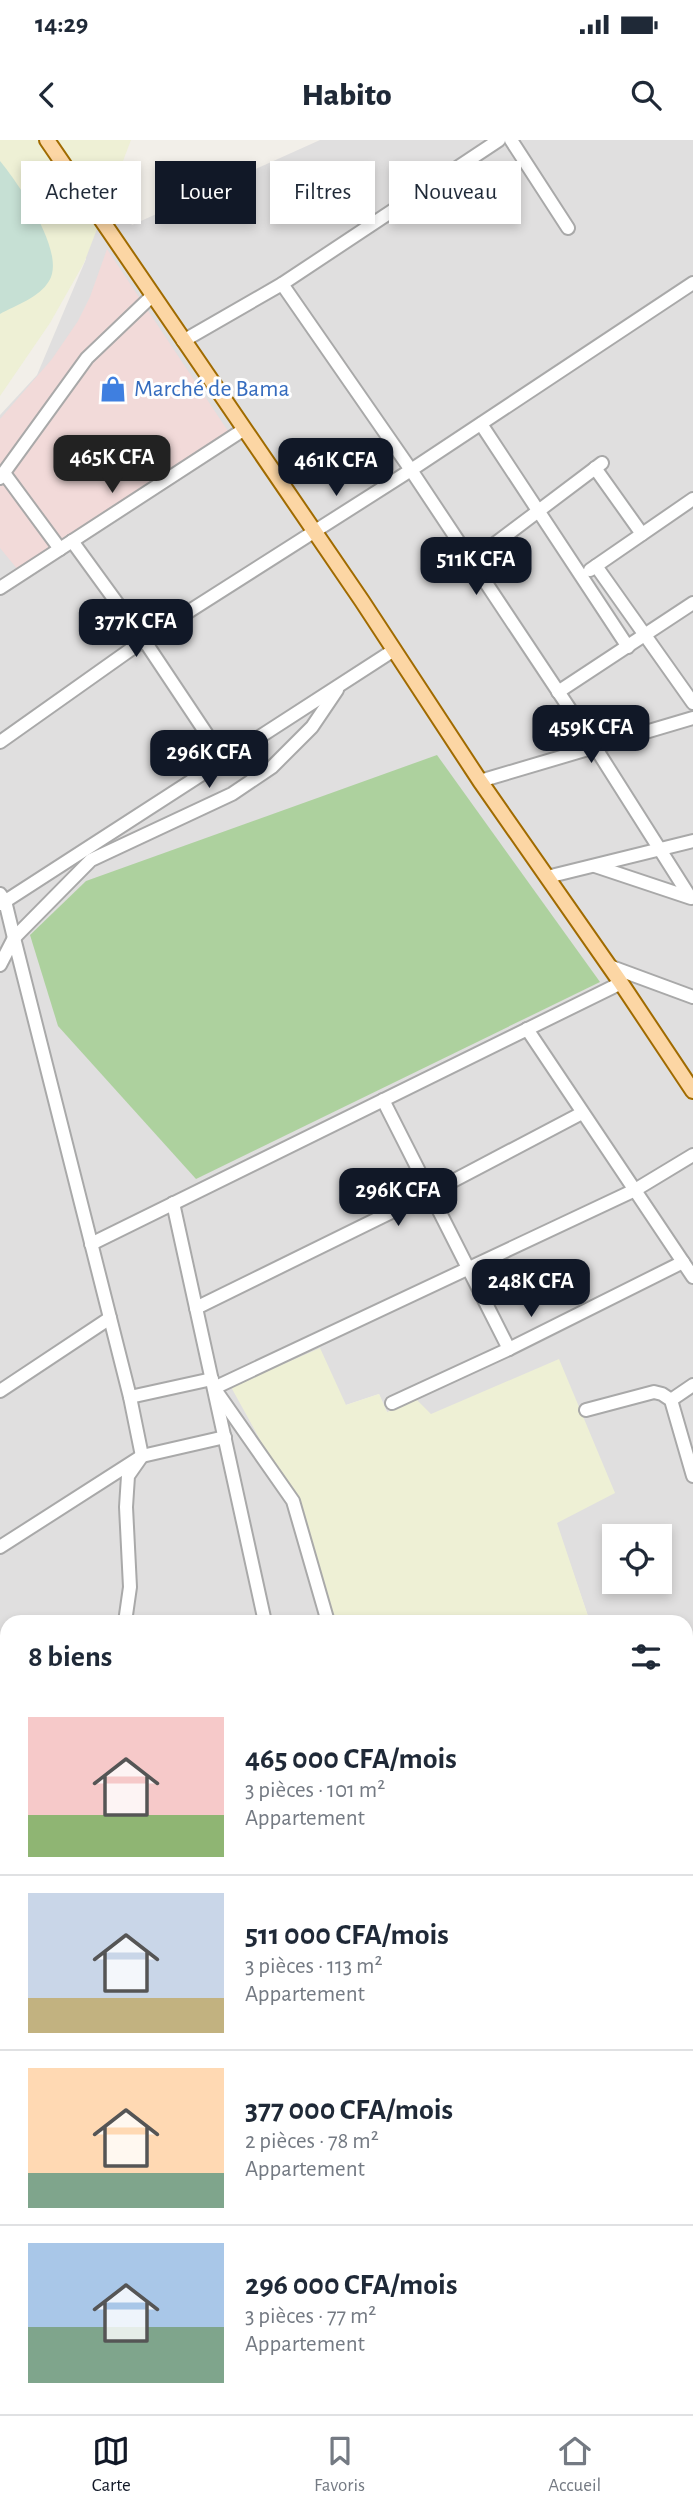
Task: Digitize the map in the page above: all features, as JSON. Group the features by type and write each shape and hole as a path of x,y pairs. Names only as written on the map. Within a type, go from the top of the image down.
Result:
{"main road":[{"path":"47,140 693,1091"}],"street":[{"path":"183,341 282,284 499,140"},
{"path":"511,140 568,228"},
{"path":"0,742 144,640 411,470 693,283"},
{"path":"282,284 472,561 691,898"},
{"path":"60,549 2,476 87,358 153,295"},
{"path":"481,424 628,647"},
{"path":"0,588 243,430"},
{"path":"472,561 599,465 642,534"},
{"path":"582,576 693,499"},
{"path":"72,541 144,640 224,761"},
{"path":"596,566 693,703"},
{"path":"558,692 693,603"},
{"path":"126,1615 131,1587 125,1507 128,1476 142,1456 130,1397 14,938 2,900 224,761 394,650"},
{"path":"0,965 14,938 91,860 232,794 272,767 312,727 342,684"},
{"path":"480,781 693,718"},
{"path":"547,877 693,841"},
{"path":"595,866 691,898"},
{"path":"609,966 693,997"},
{"path":"91,1244 621,983"},
{"path":"527,1029 693,1277"},
{"path":"383,1100 509,1349"},
{"path":"196,1308 430,1193 582,1112"},
{"path":"130,1397 213,1384 635,1190 693,1155"},
{"path":"173,1203 263,1615"},
{"path":"392,1403 509,1349 683,1262"},
{"path":"0,1391 110,1318"},
{"path":"213,1384 293,1501 326,1615"},
{"path":"671,1400 693,1385"},
{"path":"586,1410 654,1392 662,1394 671,1400 693,1475"},
{"path":"0,1547 142,1456 225,1437"}],"shaded area":[{"path":"320,140 693,140 693,1615 588,1615 556,1523 430,1414 387,1412 379,1394 346,1405 232,1387 285,1485 323,1615 0,1615 0,415 37,375 86,259 62,224 132,225 141,224 141,221 155,215 155,224 256,224 256,169 270,163 270,224 375,224 375,161 274,161"},
{"path":"72,146 83,161 21,161 21,164 16,157"},
{"name":"Marché de Bama","path":"107,249 234,440 23,576 0,548 0,419 52,359 78,321 90,297"}],"green space":[{"path":"0,140 131,140 123,161 21,161 21,224 99,224 84,263 50,323 0,396"},
{"path":"0,161 21,190 21,224 40,224 51,254 53,269 45,287 0,314"},
{"path":"437,755 600,982 196,1179 58,1026 30,935 86,881"},
{"path":"320,1348 346,1405 379,1394 387,1412 417,1400 431,1414 559,1359 615,1493 557,1523 588,1615 323,1615 285,1485 231,1387"}],"place":[{"name":"Marché de Bama","path":"113,389"}]}
